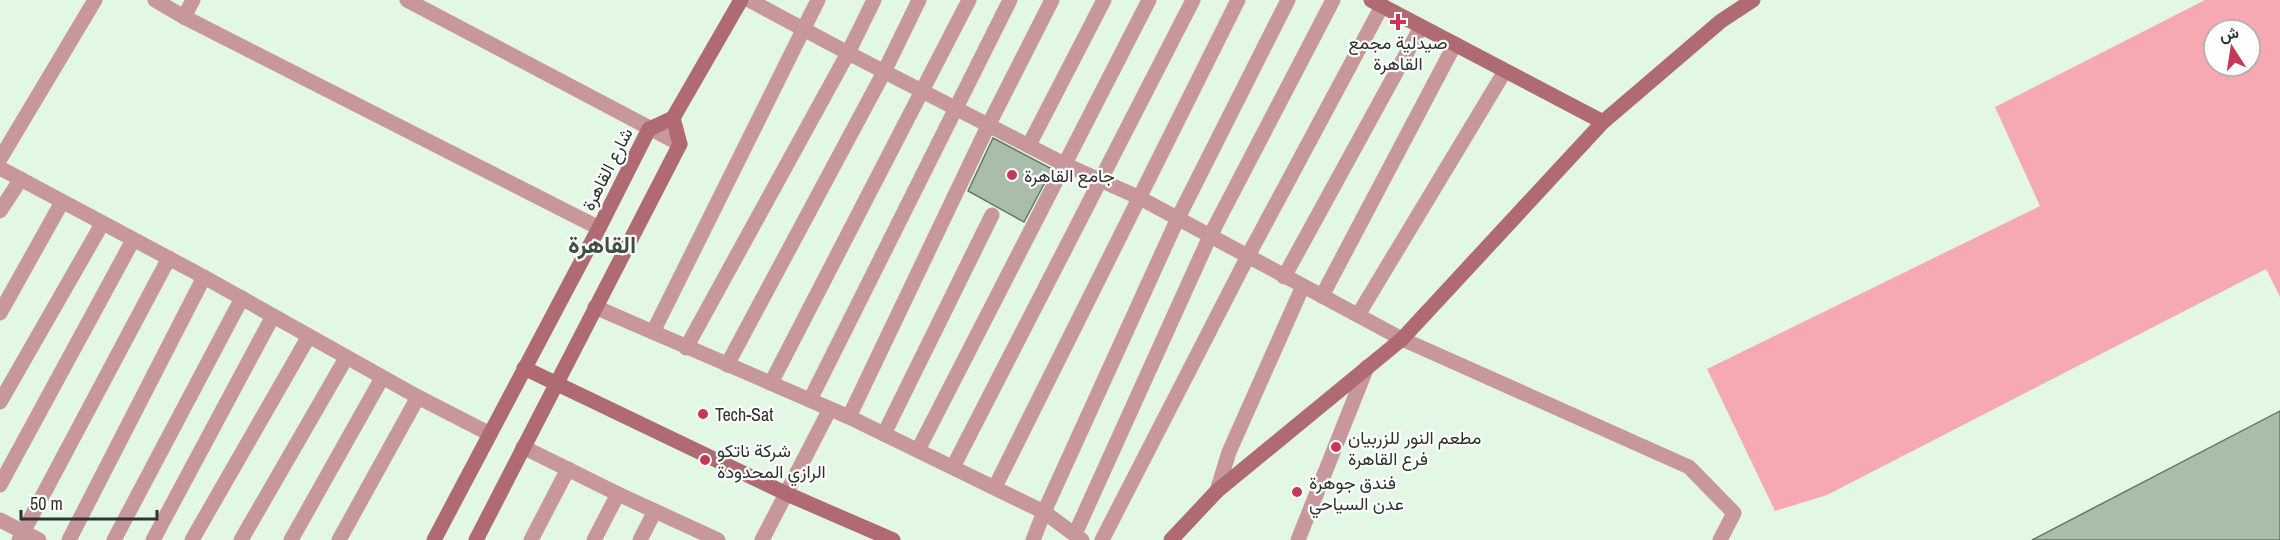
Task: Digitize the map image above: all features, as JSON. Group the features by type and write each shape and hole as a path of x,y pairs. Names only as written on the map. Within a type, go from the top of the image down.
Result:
{"street":[{"path":"0,159 95,0"},
{"path":"155,0 184,17 599,228"},
{"path":"184,17 194,0"},
{"path":"407,0 680,144"},
{"path":"476,540 680,144 673,118 741,0"},
{"path":"749,0 848,54 1065,164 1138,197 1402,339 1689,467 1734,513 1720,540"},
{"path":"653,332 818,0"},
{"path":"686,348 848,54 874,0"},
{"path":"727,365 884,72 919,0"},
{"path":"771,383 969,0"},
{"path":"810,400 1010,0"},
{"path":"849,417 989,124 1052,0"},
{"path":"1029,145 1104,0"},
{"path":"918,450 1149,0"},
{"path":"953,467 1192,0"},
{"path":"995,487 1238,0"},
{"path":"1033,540 1178,218 1288,0"},
{"path":"596,307 849,417 1044,512 1079,537 1210,236 1333,0"},
{"path":"1721,21 1738,0"},
{"path":"1171,540 1217,491 1402,339 1604,122 1721,21 1752,0"},
{"path":"1102,540 1377,3 1604,122"},
{"path":"1284,277 1421,27"},
{"path":"1322,296 1455,44"},
{"path":"1358,315 1505,70"},
{"name":"شارع القاهرة","path":"434,540 649,129 673,118"},
{"path":"0,168 204,277 382,378 490,434"},
{"path":"0,211 21,179"},
{"path":"0,313 62,202"},
{"path":"884,434 992,214"},
{"path":"0,402 102,224"},
{"path":"0,485 133,240"},
{"path":"22,536 169,258"},
{"path":"69,540 204,277"},
{"path":"1217,491 1229,452 1303,286"},
{"path":"114,540 242,298"},
{"path":"153,540 273,316"},
{"path":"192,540 309,336"},
{"path":"241,540 346,358"},
{"path":"1298,540 1367,367"},
{"path":"524,368 555,385 787,494 893,540"},
{"path":"291,540 382,378"},
{"path":"339,540 418,397"},
{"path":"762,540 830,409"},
{"path":"523,447 655,511 691,535 717,540"},
{"path":"531,540 568,470"},
{"path":"594,540 618,494"},
{"path":"640,540 655,511"},
{"path":"0,520 22,536 39,540"}],"shaded area":[{"path":"2205,0 2280,0 2280,297 2266,269 1827,495 1775,511 1707,369 2040,206 1995,107"}],"building":[{"name":"جامع القاهرة","path":"993,138 1052,169 1024,222 968,191"},
{"path":"2280,411 2280,540 2032,540"}],"place":[{"name":"صيدلية مجمع القاهرة","path":"1398,22"},
{"name":"جامع القاهرة","path":"1012,175"},
{"name":"Tech-Sat","path":"703,414"},
{"name":"مطعم النور للزربيان فرع القاهرة","path":"1336,447"},
{"name":"شركة ناتكو الرازي المحدودة","path":"705,460"},
{"name":"فندق جوهرة عدن السياحي","path":"1297,492"}],"district":[{"name":"القاهرة","path":"602,244"}]}
